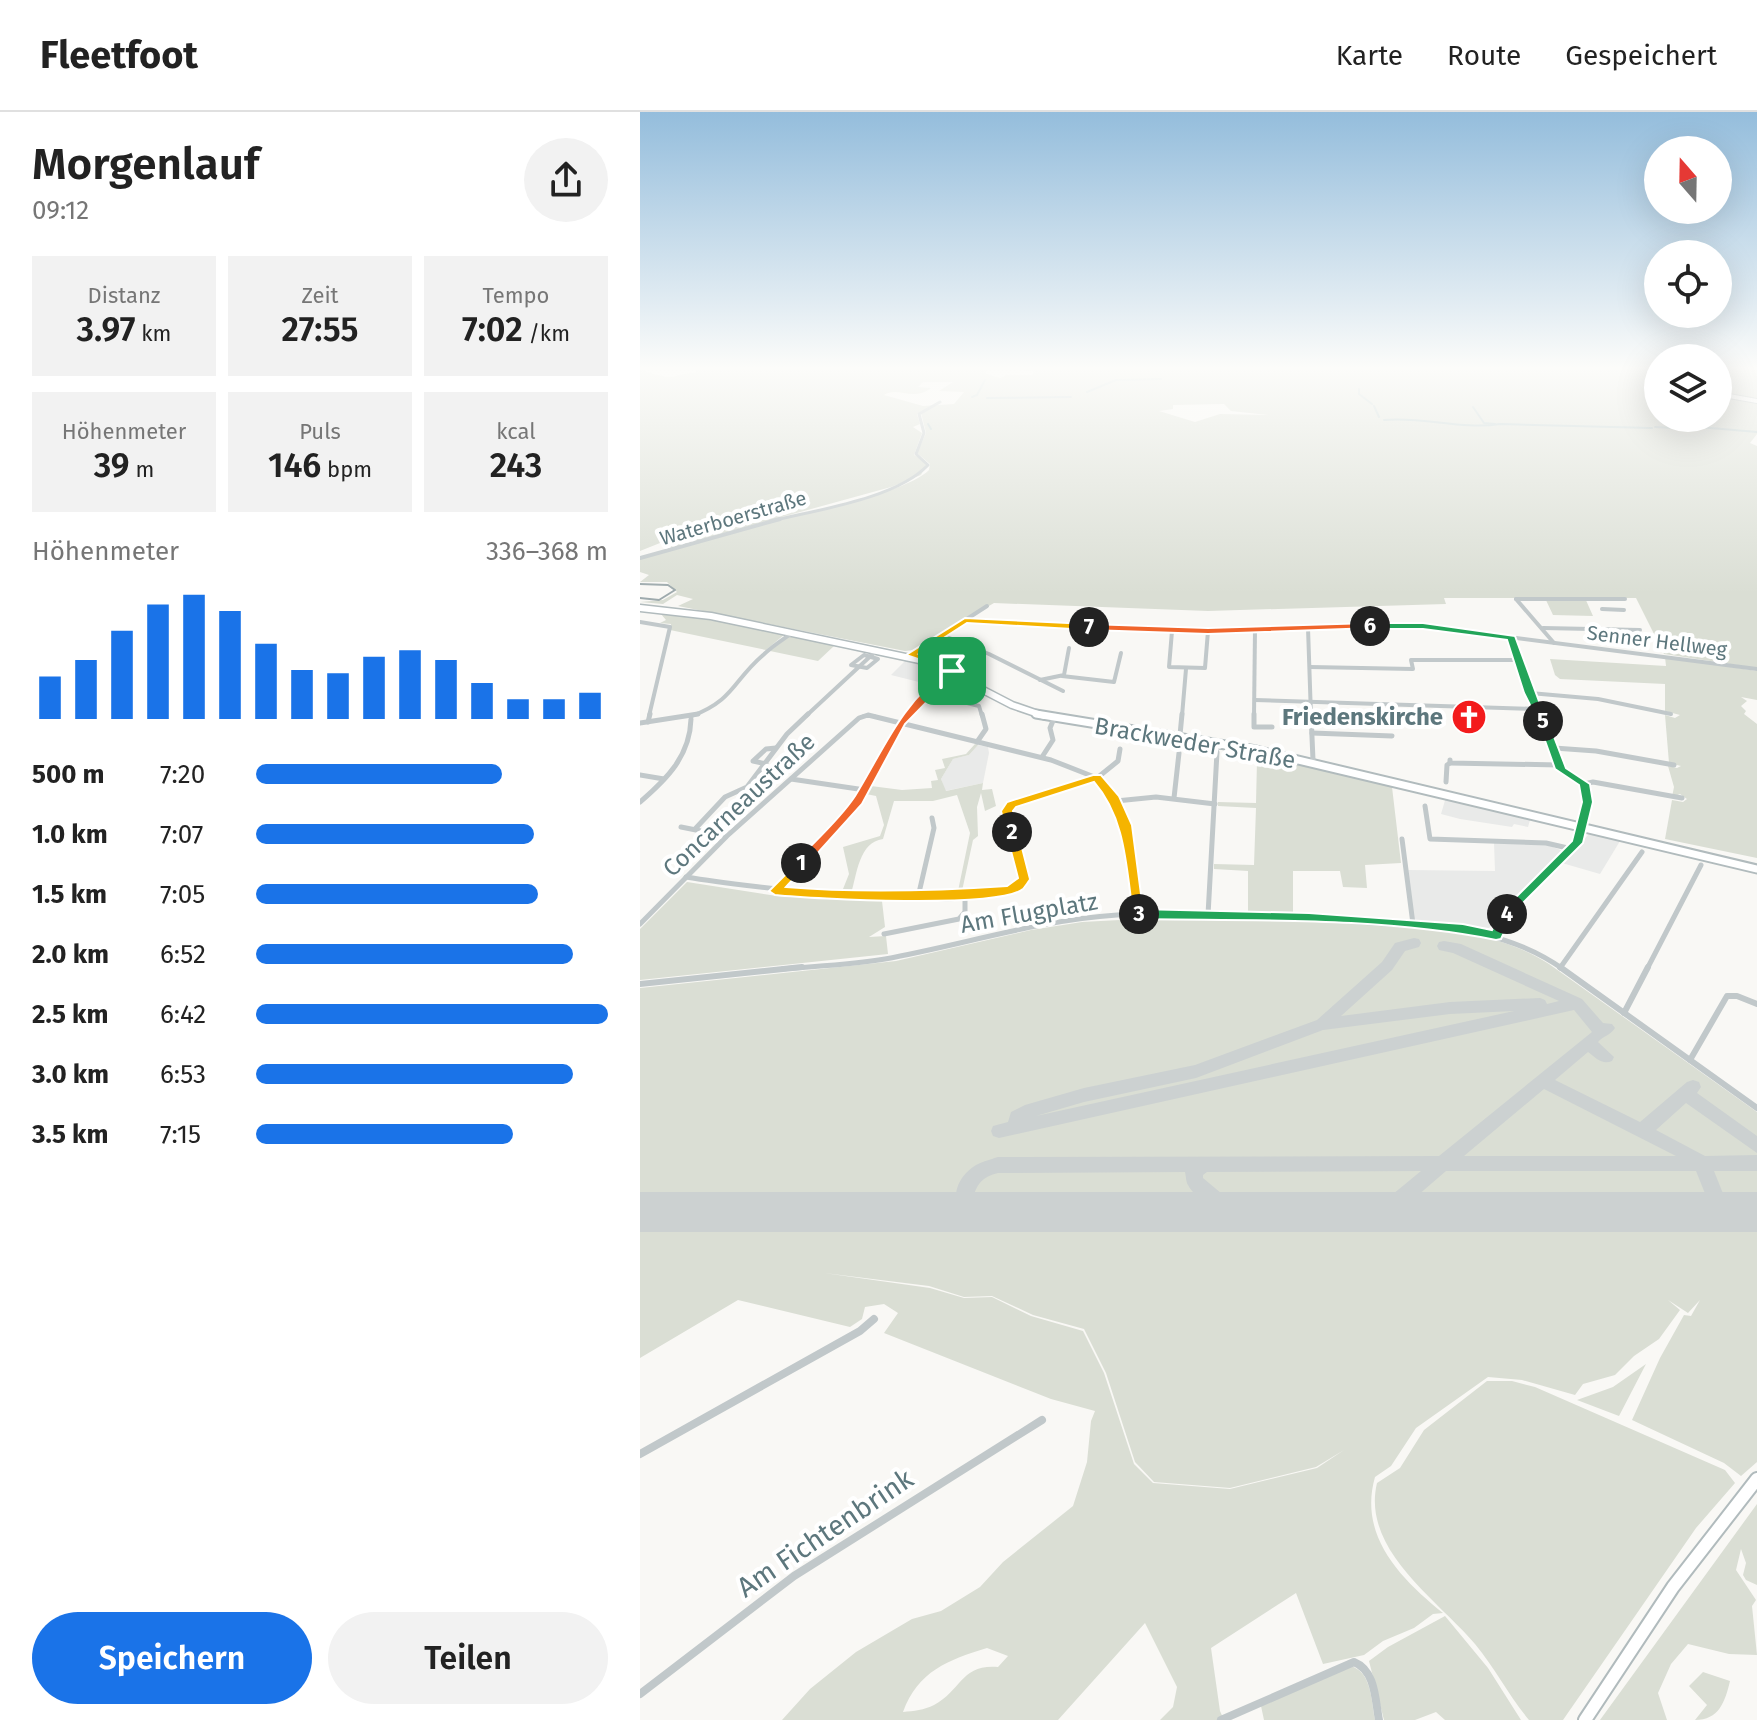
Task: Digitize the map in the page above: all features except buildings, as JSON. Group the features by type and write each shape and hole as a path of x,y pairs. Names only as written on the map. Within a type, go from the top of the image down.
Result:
{"main road":[{"name":"Brackweder Straße","path":"640,606 699,614 954,669"},
{"name":"Brackweder Straße","path":"640,606 715,614 911,655 954,669 1013,707 1054,717 1256,750 1583,825"},
{"name":"Brackweder Straße","path":"1054,717 1180,735 1313,760 1757,867"},
{"path":"1585,1720 1673,1587 1757,1479"}],"street":[{"name":"Waterboerstraße","path":"640,558 722,533 841,504 920,477 927,472 928,465 915,453 919,444"},
{"name":"Senner Hellweg","path":"1554,643 1516,599 1603,599"},
{"path":"1603,599 1625,599"},
{"path":"1603,599 1609,609"},
{"path":"911,655 987,606"},
{"path":"1602,609 1624,610"},
{"name":"Senner Hellweg","path":"965,620 1172,631 1408,625 1757,669"},
{"path":"640,622 670,627 648,722"},
{"path":"1308,628 1313,760"},
{"name":"Senner Hellweg","path":"1543,628 1640,630"},
{"path":"1255,630 1254,727 1272,727"},
{"path":"1172,631 1169,667 1186,669 1205,668 1208,631"},
{"path":"640,723 691,717 714,708 728,697 760,657 792,633"},
{"path":"942,635 989,654 1063,691"},
{"path":"1511,638 1529,693 1566,775 1584,784 1593,782 1682,798"},
{"path":"1062,676 1069,648"},
{"path":"870,656 876,650"},
{"path":"1039,680 1062,676 1114,682 1121,653"},
{"path":"862,655 878,659 868,668 858,667 851,665 862,655"},
{"path":"1310,667 1413,669 1411,660 1518,660"},
{"path":"695,829 725,797 747,787 776,748 858,667"},
{"path":"775,891 865,790 901,723 954,669"},
{"path":"1180,735 1186,669"},
{"path":"928,693 979,706 986,729 977,742"},
{"path":"1529,693 1598,699 1671,714"},
{"path":"1255,700 1538,709"},
{"name":"Concarneaustraße","path":"640,924 727,836 864,716 901,723"},
{"path":"1042,757 1053,740 1050,728 1054,717"},
{"path":"640,802 664,779 689,743 691,719"},
{"path":"901,723 1042,757 1095,777 1116,801 1130,840 1139,914"},
{"path":"1312,733 1392,736"},
{"path":"766,764 753,761 766,749 776,748"},
{"path":"1553,748 1596,751 1674,765"},
{"path":"685,877 775,891 845,897 918,897 1012,890 1021,885 1024,876 1008,808 1095,777 1118,761 1120,749"},
{"path":"1208,915 1217,752"},
{"path":"1174,798 1179,753"},
{"path":"1446,782 1450,761 1559,765"},
{"path":"640,775 664,779"},
{"path":"791,779 865,790"},
{"path":"1496,935 1501,921 1523,896 1572,849 1583,825 1588,796 1584,784"},
{"path":"1116,801 1174,798 1215,804"},
{"path":"1425,806 1430,839 1546,843 1572,849"},
{"path":"918,897 934,828 932,818"},
{"path":"681,827 727,836"},
{"path":"1402,839 1413,924"},
{"path":"1560,968 1642,852"},
{"path":"1624,1013 1701,865"},
{"path":"884,934 959,919 965,912 965,894"},
{"name":"Am Flugplatz","path":"640,984 883,959 1042,925 1139,914 1413,924 1496,935 1532,949 1757,1108"},
{"path":"1690,1060 1729,995 1757,1004"},
{"path":"640,1454 854,1335 874,1319"},
{"name":"Am Fichtenbrink","path":"640,1694 794,1576 1042,1420"},
{"path":"1221,1720 1354,1662 1369,1674 1379,1720"}],"shaded area":[{"path":"640,444 918,444 914,455 924,460 926,465 921,475 891,487 695,541 681,535 689,542 673,549 665,541 640,551"},
{"path":"921,444 1752,444 1757,446 1757,668 1664,654 1636,598 1585,598 1593,616 1553,615 1545,598 1444,598 1446,604 1208,611 994,603 914,650 905,651 678,606 693,599 677,595 663,604 640,602 663,600 677,592 667,582 640,582 649,575 640,572 640,559 729,532 866,498 915,480 929,470 930,464 917,453"},
{"path":"640,610 785,634 766,650 670,630 671,624 660,623 666,620 661,614"},
{"path":"788,637 835,645 818,661 770,651"},
{"path":"1665,657 1757,671 1757,700 1741,697 1747,701 1741,706 1746,711 1744,714 1757,724 1757,858 1665,839 1672,800 1683,802 1687,799 1680,794 1672,797 1674,787 1668,766 1681,766 1669,763 1665,715 1675,718 1680,715 1665,711 1665,684 1560,679 1555,675 1550,659 1666,666"},
{"path":"907,659 943,671 931,685 891,675"},
{"path":"975,744 978,745 969,755 953,759 941,779 946,791 983,783 982,790 992,789 996,806 985,811 981,793 977,807 978,836 973,840 962,891 958,891 970,833 957,795 933,801 894,801 883,839 875,841 864,852 851,894 841,894 849,874 843,847 880,836 884,825 876,796 866,794 871,786 902,790 932,788 931,781 938,780 935,770 945,768 942,759 966,754"},
{"path":"978,745 988,747 989,753 983,783 945,791 941,779 953,759 969,755"},
{"path":"1223,747 1446,797 1447,800 1392,787 1401,863 1365,865 1367,888 1343,887 1340,871 1293,871 1293,914 1248,912 1248,871 1214,869 1214,864 1254,865 1256,808 1218,806 1218,802 1256,803 1257,761 1229,760 1230,750"},
{"path":"1446,797 1525,817 1530,820 1528,827 1441,814"},
{"path":"1589,834 1620,841 1600,874 1562,863"},
{"path":"1494,843 1548,845 1563,851 1489,928 1414,921 1408,870 1495,871"},
{"path":"687,882 777,896 882,901 885,927 869,937 886,936 888,954 640,980 640,929"},
{"path":"1176,917 1274,920 1418,928 1463,933 1507,944 1549,964 1757,1112 1757,1462 1741,1476 1724,1463 1632,1420 1660,1358 1684,1315 1691,1316 1700,1300 1688,1313 1668,1300 1680,1310 1659,1339 1634,1356 1615,1375 1583,1384 1575,1395 1522,1380 1488,1377 1416,1428 1391,1466 1375,1477 1371,1498 1373,1518 1378,1537 1399,1571 1443,1613 1433,1614 1364,1655 1323,1664 1296,1593 1211,1648 1224,1720 1160,1720 1173,1707 1177,1687 1145,1623 1058,1720 782,1720 810,1689 856,1652 912,1619 941,1611 980,1587 1003,1562 1073,1506 1087,1462 1091,1421 1095,1411 1051,1399 884,1333 898,1313 884,1304 865,1307 862,1319 850,1327 738,1300 640,1358 640,988 896,961 1031,930 1082,922","holes":["824,1273 929,1286 964,1297 992,1296 1033,1315 1084,1329 1106,1373 1135,1462 1154,1482 1230,1488 1316,1467 1344,1450 1317,1468 1230,1489 1153,1483 1134,1464 1104,1373 1083,1331 1031,1316 992,1297 964,1298 930,1288","987,1648 1008,1656 998,1667 986,1667 969,1674 934,1705 903,1712 917,1686 936,1669"]},
{"path":"1646,1364 1619,1416 1577,1400 1613,1387"},
{"path":"1487,1381 1512,1381 1535,1387 1725,1470 1735,1483 1696,1528 1563,1720 1529,1720 1475,1644 1406,1572 1380,1530 1375,1507 1377,1483 1400,1468 1424,1430"},
{"path":"1757,1504 1757,1585 1743,1575 1746,1563 1741,1549 1736,1570 1756,1600 1752,1606 1757,1655 1729,1654 1688,1644 1671,1664 1658,1693 1667,1720 1600,1720"},
{"path":"1445,1616 1488,1668 1521,1720 1445,1720 1436,1712 1415,1720 1384,1720 1369,1661"},
{"path":"1351,1666 1367,1681 1375,1720 1264,1720 1261,1706"},
{"path":"1703,1672 1730,1681 1720,1708 1710,1717 1695,1720 1707,1705 1689,1686"}],"taxiway":[{"path":"1323,1023 1387,966 1400,947 1414,943"},
{"path":"1444,946 1456,948 1577,1003"},
{"path":"999,1131 1577,1003"},
{"path":"1577,1003 1601,1032 1607,1028"},
{"path":"1016,1127 1017,1117 1025,1112 1084,1095 1196,1071 1322,1024 1450,1008 1540,1004"},
{"path":"1588,1043 1594,1037"},
{"path":"1542,1081 1588,1043"},
{"path":"1588,1043 1606,1057"},
{"path":"1443,1164 1542,1081"},
{"path":"1542,1081 1638,1129"},
{"path":"1686,1093 1693,1087"},
{"path":"1638,1129 1646,1128 1686,1093"},
{"path":"1686,1093 1757,1146"},
{"path":"1638,1129 1697,1158 1701,1163"},
{"path":"1443,1164 1701,1163"},
{"path":"1698,1212 1709,1208 1715,1196 1701,1163"},
{"path":"1701,1163 1757,1163"},
{"path":"975,1212 964,1203 967,1188 978,1173 998,1165 1204,1164"},
{"path":"1204,1164 1194,1171 1195,1182 1222,1205 1244,1212"},
{"path":"1204,1164 1443,1164"},
{"path":"1411,1190 1443,1164"},
{"path":"1372,1212 1393,1205 1411,1190"},
{"path":"1411,1190 1408,1196 1411,1206 1429,1212"}],"runway":[{"path":"640,1212 1757,1212"}],"tram line":[{"path":"640,584 668,585 675,590 659,600 640,598"}],"place":[{"name":"Friedenskirche","path":"1469,717"}],"route":[{"path":"965,620 1164,631 1408,625 1511,638 1529,693 1561,769 1566,775 1582,782 1587,790 1588,802 1581,835 1577,843 1501,921 1496,935 1413,924 1279,916 1139,914 1126,825 1109,789 1094,776 1008,808 1024,879 1015,888 918,897 845,897 775,891 858,801 901,723 938,681 952,671 956,668 911,655 965,620"}]}
